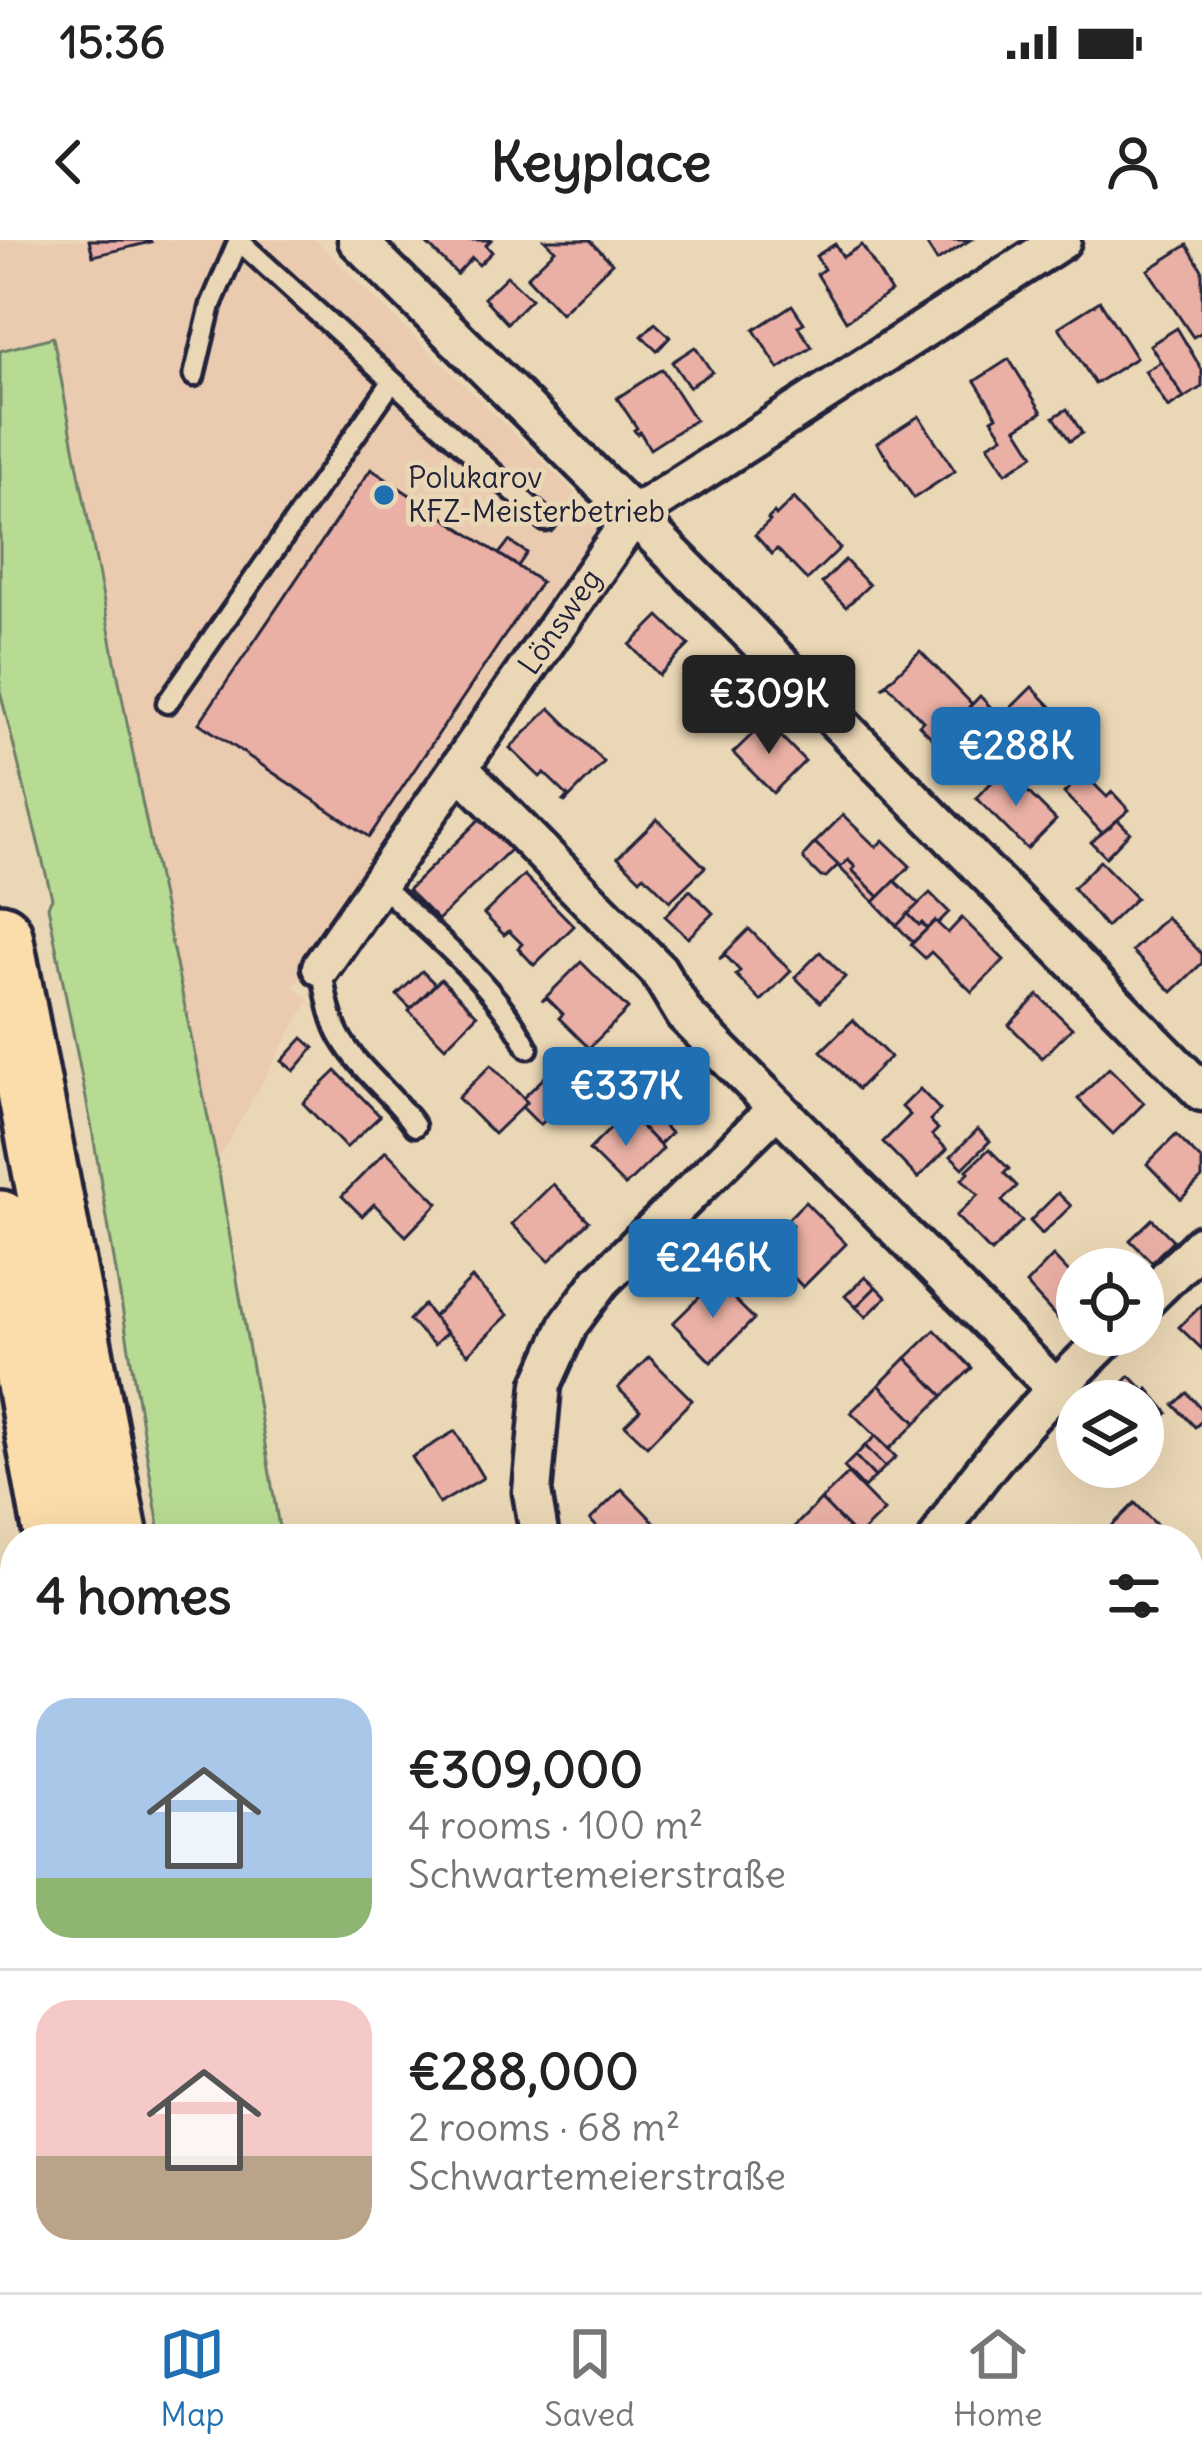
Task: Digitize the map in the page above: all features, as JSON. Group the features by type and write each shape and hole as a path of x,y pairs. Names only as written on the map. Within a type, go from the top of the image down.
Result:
{"highway":[{"path":"0,936 113,1524"},
{"path":"0,1222 54,1524"}],"street":[{"path":"357,240 634,514 1202,1092"},
{"name":"Lönsweg","path":"321,967 634,514 1062,240"},
{"path":"460,769 658,970 685,1015 1056,1389 1006,1442 946,1524"},
{"path":"537,1524 532,1492 542,1384 569,1324 601,1281 776,1108"},
{"path":"1164,1281 1202,1244"},
{"path":"1065,1380 1089,1356"}],"lane":[{"path":"194,376 211,305 238,241 546,521"},
{"path":"167,704 392,382"},
{"path":"380,884 493,994 528,1048"},
{"path":"321,967 340,1037 415,1126"}],"shaded area":[{"path":"0,240 315,240 599,516 595,533 294,987 309,1000 217,1161 52,337 0,351"}],"green space":[{"path":"53,337 217,1161 278,1524 158,1524 92,1129 48,906 52,898 0,691 0,351"}],"building":[{"path":"89,240 150,240 151,242 93,256"},
{"path":"427,240 491,240 486,245 492,252 479,265 472,258 457,274"},
{"path":"545,240 590,240 612,263 561,313 527,277 555,250"},
{"path":"924,240 970,240 937,261"},
{"path":"835,244 843,257 862,245 891,292 846,321 817,274 824,269 816,256"},
{"path":"1187,245 1202,270 1202,332 1193,337 1148,270"},
{"path":"507,276 531,299 507,323 484,298"},
{"path":"1100,301 1136,358 1095,384 1059,327"},
{"path":"792,305 804,323 798,326 812,347 779,369 754,330"},
{"path":"655,323 670,337 657,351 642,336"},
{"path":"1177,328 1202,370 1202,387 1184,398 1150,345"},
{"path":"695,347 712,372 689,387 672,362"},
{"path":"1009,359 1042,412 1017,428 1034,455 1006,473 988,445 1003,436 992,419 997,416 975,381"},
{"path":"1161,362 1184,398 1168,408 1145,371"},
{"path":"662,369 695,420 650,449 617,398"},
{"path":"1067,409 1082,433 1070,441 1054,417"},
{"path":"919,416 955,471 914,498 877,443"},
{"path":"371,469 541,582 369,837 199,723"},
{"path":"794,498 840,548 807,580 777,549 772,554 755,535"},
{"path":"509,541 527,553 518,566 499,554"},
{"path":"845,560 869,585 846,607 822,583"},
{"path":"659,616 689,645 659,675 630,645"},
{"path":"920,651 972,704 935,741 919,725 923,721 888,685 882,688"},
{"path":"1032,687 1060,716 1006,770 977,741"},
{"path":"980,696 1001,718 977,741 980,736 961,716"},
{"path":"550,708 604,762 565,802 568,796 510,748"},
{"path":"766,721 805,761 773,793 733,753"},
{"path":"1005,769 1056,820 1027,849 976,798"},
{"path":"1084,774 1129,810 1102,833 1064,793"},
{"path":"485,814 515,845 438,920 408,890"},
{"path":"843,815 876,847 883,840 910,866 879,897 848,860 840,868 815,843"},
{"path":"657,819 705,867 670,901 618,857"},
{"path":"1118,820 1130,832 1106,857 1091,842"},
{"path":"815,843 838,865 826,877 804,860"},
{"path":"848,860 879,897 874,902 840,868"},
{"path":"1100,861 1136,898 1106,927 1073,888"},
{"path":"524,875 574,926 534,965 518,948 522,944 509,931 504,935 484,914"},
{"path":"895,881 919,904 897,926 874,902"},
{"path":"690,890 713,913 688,938 665,916"},
{"path":"930,893 949,912 927,929 908,914"},
{"path":"908,914 927,929 913,942 897,926"},
{"path":"1166,917 1202,954 1202,963 1172,992 1132,951"},
{"path":"962,918 1004,960 972,992 931,952 925,958 911,945 935,921 948,933"},
{"path":"749,929 791,971 761,1001 736,975 740,971 725,955 719,959"},
{"path":"820,952 845,977 820,1002 795,977"},
{"path":"581,962 628,1009 589,1048 559,1018 563,1014 547,998 542,1001"},
{"path":"422,971 435,984 411,1009 397,995"},
{"path":"441,979 477,1015 445,1047 409,1011"},
{"path":"1038,995 1072,1028 1042,1058 1009,1025"},
{"path":"853,1020 890,1057 858,1089 821,1051"},
{"path":"303,1038 314,1048 294,1071 282,1061"},
{"path":"491,1065 527,1102 494,1134 458,1098"},
{"path":"1109,1068 1144,1103 1113,1134 1078,1099"},
{"path":"336,1071 380,1116 346,1148 303,1103"},
{"path":"546,1076 559,1107 540,1125 522,1107 527,1102 523,1098"},
{"path":"920,1089 940,1110 930,1120 938,1129 932,1135 947,1149 918,1178 883,1142 910,1115 902,1107"},
{"path":"650,1111 671,1133 659,1145 638,1123"},
{"path":"627,1112 663,1149 625,1186 589,1150"},
{"path":"978,1129 990,1141 963,1168 951,1156"},
{"path":"1176,1135 1202,1161 1202,1178 1181,1199 1147,1164"},
{"path":"989,1149 1009,1169 1004,1173 1017,1186 1002,1201 1022,1221 991,1252 956,1216 978,1195 962,1179"},
{"path":"386,1151 438,1203 406,1236 374,1204 362,1216 342,1196"},
{"path":"553,1184 589,1221 549,1261 512,1224"},
{"path":"1058,1193 1071,1206 1042,1234 1030,1221"},
{"path":"805,1202 846,1244 803,1287 767,1250 792,1225 787,1220"},
{"path":"1152,1219 1173,1240 1164,1249 1138,1248 1130,1240"},
{"path":"724,1253 753,1282 735,1299 705,1271"},
{"path":"1053,1256 1056,1259 1056,1317 1026,1284"},
{"path":"865,1277 876,1287 856,1307 845,1296"},
{"path":"472,1278 508,1315 468,1354 432,1318"},
{"path":"716,1281 754,1319 711,1362 673,1323"},
{"path":"876,1287 886,1297 866,1317 856,1307"},
{"path":"424,1305 446,1333 434,1345 409,1320"},
{"path":"1202,1305 1202,1349 1179,1327"},
{"path":"935,1330 972,1368 943,1396 906,1358"},
{"path":"649,1357 692,1400 647,1446 625,1425 640,1410 618,1388"},
{"path":"906,1358 943,1396 916,1423 879,1385"},
{"path":"879,1385 916,1423 889,1449 851,1412"},
{"path":"1187,1393 1202,1409 1202,1421 1195,1427 1174,1405"},
{"path":"455,1431 483,1478 439,1504 412,1457"},
{"path":"876,1436 896,1457 885,1467 865,1446"},
{"path":"865,1446 885,1467 875,1477 855,1456"},
{"path":"855,1456 875,1477 864,1488 844,1467"},
{"path":"848,1474 884,1511 870,1524 844,1524 821,1500"},
{"path":"622,1489 656,1524 594,1524 590,1520"},
{"path":"821,1500 844,1524 797,1524"},
{"path":"1135,1503 1155,1524 1114,1524"}],"place":[{"name":"Polukarov KFZ-Meisterbetrieb","path":"384,495"}]}
